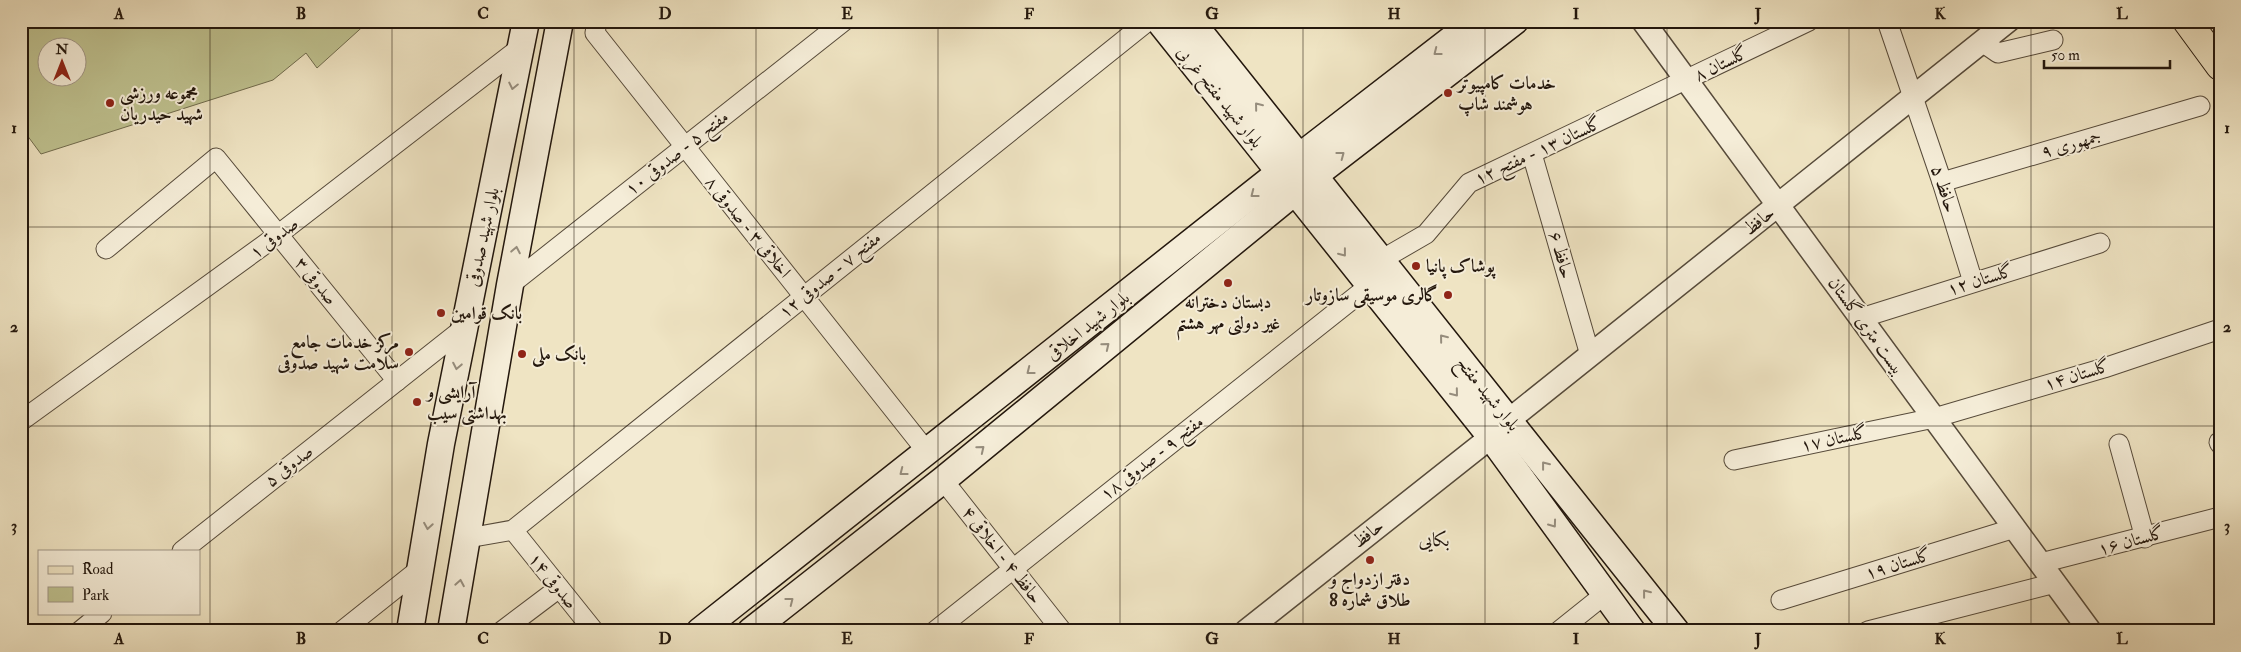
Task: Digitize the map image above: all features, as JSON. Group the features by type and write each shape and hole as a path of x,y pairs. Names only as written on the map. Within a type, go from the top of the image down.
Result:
{"main road":[{"name":"بلوار شهید صدوقی","path":"410,631 441,444 526,21"},
{"name":"بلوار شهید صدوقی","path":"451,631 510,286 560,21"},
{"name":"بلوار شهید مفتح غربی","path":"1159,21 1267,137 1297,174"},
{"name":"بلوار شهید مفتح غربی","path":"1191,21 1267,137"},
{"name":"بلوار شهید اخلاقی","path":"751,631 943,480 1475,21"},
{"name":"بلوار شهید اخلاقی","path":"700,631 928,453 1297,174 1515,21"},
{"path":"2187,21 2220,66"},
{"name":"بلوار شهید مفتح","path":"1297,174 1327,212 1369,286 1490,437 1632,631"},
{"name":"بلوار شهید مفتح","path":"1327,212 1381,260 1676,631"}],"street":[{"name":"اخلاقی ۳ - صدوقی ۸","path":"596,21 595,33 684,148 928,453"},
{"name":"مفتح ۵ - صدوقی ۱۰","path":"510,286 844,21"},
{"name":"مفتح ۷ - صدوقی ۱۲","path":"513,530 1148,21"},
{"name":"بیست متری گلستان","path":"1643,21 2090,631"},
{"name":"گلستان ۸","path":"1686,80 1809,21"},
{"name":"حافظ ۵","path":"1887,21 1914,97 1973,282"},
{"name":"حافظ","path":"1509,420 2008,21"},
{"path":"1982,42 1998,54 2053,40"},
{"name":"صدوقی ۱","path":"21,421 279,234 521,47"},
{"name":"گلستان ۱۳ - مفتح ۱۲","path":"1381,260 1426,234 1469,183 1686,80"},
{"name":"جمهوری ۹","path":"1942,182 2200,106"},
{"name":"حافظ ۶","path":"1532,154 1590,355"},
{"name":"صدوقی ۳","path":"106,249 216,158 397,381"},
{"name":"گلستان ۱۲","path":"1861,318 2100,243"},
{"name":"مفتح ۹ - صدوقی ۱۸","path":"935,631 1369,286"},
{"name":"صدوقی ۵","path":"183,550 464,328"},
{"name":"گلستان ۱۴","path":"1934,418 2104,368 2220,329"},
{"name":"گلستان ۱۷","path":"1734,460 1934,418"},
{"name":"حافظ","path":"1246,631 1490,437"},
{"path":"2119,444 2145,538"},
{"name":"حافظ ۴ - اخلاقی ۴","path":"943,480 1062,631"},
{"name":"گلستان ۱۶","path":"2041,564 2145,538 2220,516"},
{"name":"گلستان ۱۹","path":"1781,600 2015,528"},
{"path":"468,538 513,530"},
{"name":"صدوقی ۱۴","path":"513,530 594,631"},
{"path":"342,631 421,568"},
{"path":"1868,631 2055,583"},
{"path":"502,631 559,588"},
{"path":"1559,631 1604,595"},
{"path":"80,631 101,614"}],"green space":[{"name":"مجموعه ورزشی شهید حیدریان","path":"21,21 369,21 317,68 306,53 273,80 41,154 21,127"}],"place":[{"name":"خدمات کامپیوتر هوشمند شاپ","path":"1448,93"},
{"name":"مجموعه ورزشی شهید حیدریان","path":"110,103"},
{"name":"پوشاک پانیا","path":"1416,266"},
{"name":"دبستان دخترانه غیر دولتی مهر هشتم","path":"1228,283"},
{"name":"گالری موسیقی سازوتار","path":"1448,295"},
{"name":"بانک قوامین","path":"441,313"},
{"name":"مرکز خدمات جامع سلامت شهید صدوقی","path":"409,352"},
{"name":"بانک ملی","path":"522,354"},
{"name":"آرایشی و بهداشتی سیب","path":"417,402"},
{"name":"دفتر ازدواج و طلاق شماره 8","path":"1370,560"}],"district":[{"name":"بکایی","path":"1434,540"}]}
